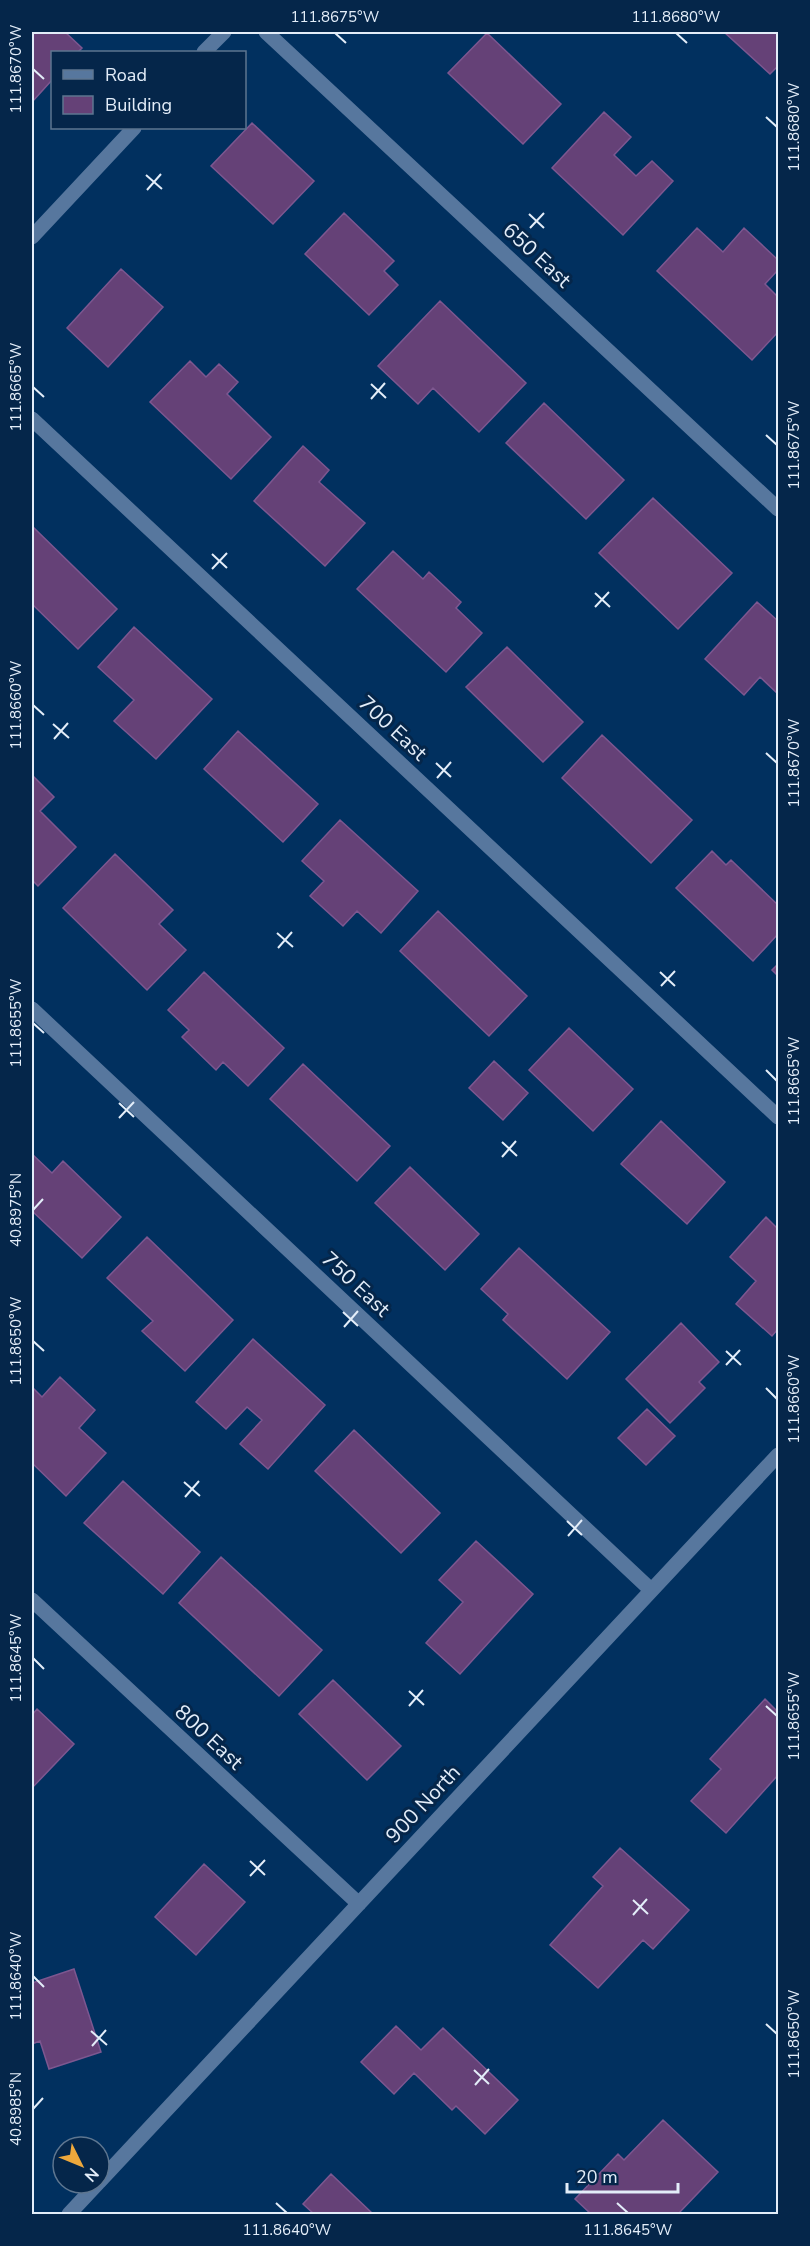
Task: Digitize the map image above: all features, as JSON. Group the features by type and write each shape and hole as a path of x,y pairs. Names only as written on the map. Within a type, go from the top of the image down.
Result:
{"street":[{"path":"205,51 224,32"},
{"name":"650 East","path":"266,32 778,509"},
{"path":"32,237 133,129"},
{"name":"700 East","path":"32,419 778,1117"},
{"name":"750 East","path":"32,1009 651,1590"},
{"name":"900 North","path":"111,2170 778,1455"},
{"name":"800 East","path":"32,1600 359,1904"},
{"name":"900 North","path":"69,2214 87,2195"}],"building":[{"path":"32,32 65,32 82,48 79,51 51,51 51,81 32,102"},
{"path":"724,32 778,32 778,66 770,74"},
{"path":"487,33 561,104 523,144 448,73"},
{"path":"604,112 631,137 614,155 636,176 652,161 673,181 623,235 552,168"},
{"path":"252,123 314,181 273,224 211,166"},
{"path":"344,213 394,261 384,271 398,285 369,315 305,254"},
{"path":"697,228 723,252 744,228 778,260 778,270 765,284 778,297 778,332 752,360 657,271"},
{"path":"121,269 163,307 108,367 67,328"},
{"path":"440,301 526,383 479,432 433,388 418,404 378,366"},
{"path":"190,361 206,377 219,364 238,382 227,394 271,437 231,479 150,402"},
{"path":"544,403 624,480 586,519 506,443"},
{"path":"303,446 329,470 319,482 365,523 325,566 254,501"},
{"path":"653,498 732,573 678,629 599,553"},
{"path":"32,526 117,609 78,649 32,604"},
{"path":"393,551 423,579 429,572 461,602 456,608 482,633 446,672 357,589"},
{"path":"757,602 778,621 778,694 760,677 744,695 705,659"},
{"path":"134,627 212,699 156,759 114,721 134,700 98,667"},
{"path":"507,647 583,722 543,762 466,687"},
{"path":"238,731 318,804 283,842 204,769"},
{"path":"602,735 692,820 651,863 562,778"},
{"path":"32,775 54,797 40,811 76,847 38,886 32,880"},
{"path":"340,820 418,891 381,933 357,911 343,926 310,896 324,881 302,861"},
{"path":"712,851 726,865 731,860 778,905 778,934 753,961 676,888"},
{"path":"115,854 173,910 159,924 186,950 147,990 63,908"},
{"path":"438,911 527,996 489,1036 400,951"},
{"path":"778,964 778,976 772,970"},
{"path":"204,972 284,1048 248,1086 223,1062 216,1070 182,1037 189,1030 168,1010"},
{"path":"569,1028 633,1089 593,1131 529,1070"},
{"path":"494,1061 528,1093 503,1120 469,1088"},
{"path":"303,1064 390,1146 357,1181 270,1099"},
{"path":"661,1121 725,1182 687,1224 621,1164"},
{"path":"32,1154 52,1173 63,1161 121,1217 82,1258 32,1211"},
{"path":"410,1167 479,1234 445,1270 375,1203"},
{"path":"766,1217 778,1229 778,1329 772,1336 736,1304 756,1281 730,1257"},
{"path":"147,1237 233,1320 185,1371 142,1331 153,1321 107,1278"},
{"path":"519,1248 610,1332 567,1379 503,1320 508,1314 481,1289"},
{"path":"681,1323 719,1362 699,1382 705,1388 670,1423 626,1379"},
{"path":"253,1339 325,1405 268,1469 240,1444 262,1420 247,1407 226,1429 196,1402"},
{"path":"60,1377 95,1410 79,1428 106,1453 66,1496 32,1463 32,1387 42,1397"},
{"path":"647,1409 675,1436 646,1465 618,1438"},
{"path":"354,1430 440,1513 401,1553 315,1471"},
{"path":"123,1481 200,1552 163,1594 84,1523"},
{"path":"476,1541 533,1594 460,1674 426,1643 463,1602 439,1580"},
{"path":"221,1557 322,1650 279,1696 179,1603"},
{"path":"333,1680 401,1746 367,1780 299,1714"},
{"path":"765,1699 778,1712 778,1775 726,1833 691,1801 721,1769 710,1759"},
{"path":"37,1709 74,1744 32,1788 32,1715"},
{"path":"620,1848 689,1910 653,1949 643,1940 598,1988 550,1945 603,1886 593,1877"},
{"path":"204,1864 245,1902 196,1955 155,1917"},
{"path":"74,1969 101,2052 49,2069 40,2041 32,2044 32,1983"},
{"path":"396,2026 421,2050 443,2028 518,2100 485,2134 456,2106 452,2110 414,2073 394,2094 361,2062"},
{"path":"663,2120 718,2172 678,2214 591,2214 575,2199 618,2154 624,2160"},
{"path":"331,2174 373,2214 314,2214 303,2204"}]}
